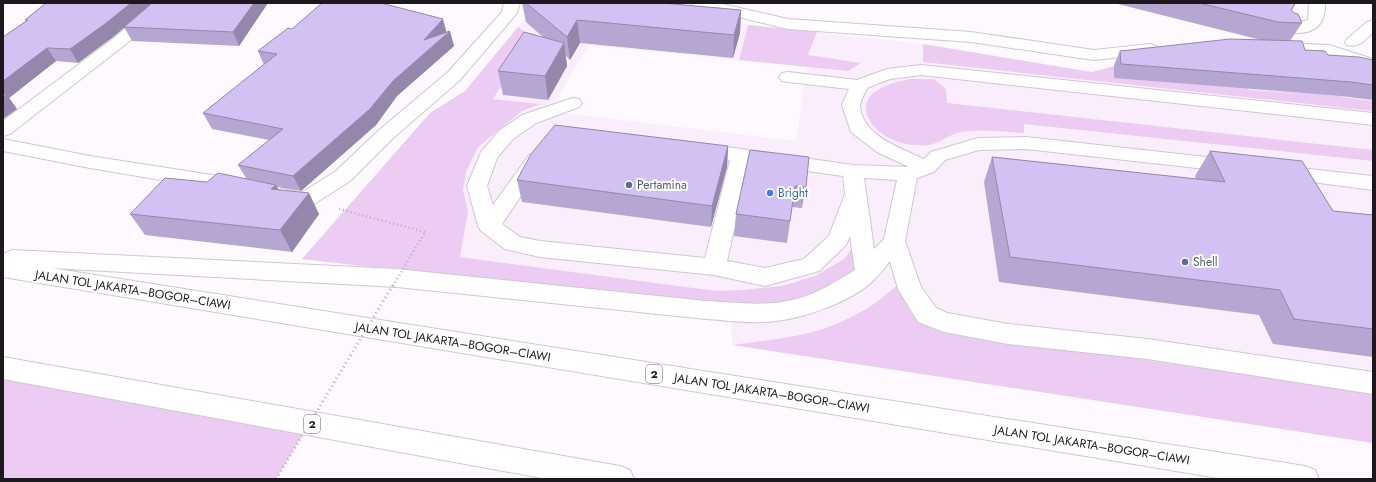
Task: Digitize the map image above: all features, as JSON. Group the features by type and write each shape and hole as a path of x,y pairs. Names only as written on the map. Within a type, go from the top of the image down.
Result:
{"main road":[{"path":"3,130 120,41 164,3"},
{"path":"3,145 90,162 226,184 304,201 343,176 385,135 454,76 509,13 512,3"},
{"path":"698,3 788,24 971,37 1094,55 1164,48"},
{"path":"1289,28 1311,26 1316,22 1318,17 1317,3"},
{"path":"1353,42 1373,25"},
{"path":"1258,48 1329,50 1373,64"},
{"path":"788,77 859,85 887,74 921,70 1373,119"},
{"path":"859,85 851,105 858,128 917,171"},
{"path":"573,102 529,119 506,135 488,156 477,186 489,226 513,242 540,249 714,267 765,278 811,265 838,240 855,194"},
{"path":"489,226 522,176 549,143"},
{"path":"678,146 853,171 917,171 938,156 978,144 1026,143 1373,182"},
{"path":"714,267 741,156"},
{"path":"853,171 867,273"},
{"path":"3,258 397,278 706,310 761,313 791,310 819,301 843,289 867,273 894,241 917,171"},
{"path":"894,241 910,289 919,304 927,315 944,322 1008,334 1147,349 1373,383"},
{"name":"JALAN TOL JAKARTA–BOGOR–CIAWI","path":"3,269 1305,479"},
{"name":"2","path":"3,368 620,479"}],"path":[{"path":"276,479 425,232 304,201"}],"shaded area":[{"path":"534,8 733,23 923,44 1092,72 1140,59 1373,75 1373,243 1195,177 1224,239 1229,311 1259,315 1273,344 1373,357 1373,443 733,345 729,309 302,259 430,113 465,91","holes":["526,22 580,43 548,100 503,94 541,35","588,45 807,67 796,141 564,113 557,100","551,146 732,168 718,228 522,202"]},
{"path":"748,25 817,32 808,55 861,63 848,71 739,60"},
{"path":"518,27 532,37 493,99 540,104 522,111 478,147 466,172 463,190 468,211 460,257 716,291 742,290 782,286 815,276 844,259 861,236 860,272 830,291 785,305 729,309 302,259 430,113 465,91"},
{"path":"923,44 1092,72 1140,59 1186,56 1323,62 1373,75 1373,77 1349,71 1323,69 1342,97 1373,101 1373,111 923,62","holes":["1189,58 1204,85 1145,80 1139,63","1196,58 1224,60 1241,83 1211,81","1227,59 1279,62 1303,93 1249,90","1284,62 1316,65 1336,92 1302,89"]},
{"path":"910,79 934,79 946,89 947,103 1373,150 1373,161 1024,124 1024,133 974,131 957,133 929,145 908,144 883,135 872,125 868,119 866,105 869,98 877,90 888,85"},
{"path":"904,278 960,333 1373,393 1373,443 733,345 809,333 848,319 884,297"},
{"path":"3,368 309,424 276,479 3,479"}],"building":[{"path":"46,3 131,3 70,49 47,48 3,81 3,37 28,20 25,20"},
{"path":"152,3 254,3 233,32 124,27"},
{"path":"322,3 381,3 443,19 424,40 450,31 393,81 370,109 293,176 238,165 283,129 203,113 277,54 258,51 288,28 292,29"},
{"path":"526,3 662,3 741,10 734,35 577,20 567,37"},
{"path":"1199,3 1295,3 1291,10 1298,14 1302,23 1278,22"},
{"path":"524,32 564,43 545,76 498,71"},
{"path":"1230,39 1302,41 1305,50 1325,51 1328,55 1359,57 1373,60 1373,85 1121,64 1120,51"},
{"name":"Pertamina","path":"555,125 728,146 712,206 517,180 531,154"},
{"path":"750,150 809,157 806,187 795,186 790,221 736,214"},
{"name":"Shell","path":"1210,151 1302,161 1333,211 1373,215 1373,329 1294,319 1280,290 1010,257 992,157 1225,182"},
{"path":"218,173 276,185 271,189 309,193 280,230 130,214 165,178 207,182"}],"place":[{"name":"Pertamina","path":"629,185"},
{"name":"Bright","path":"770,193"},
{"name":"Shell","path":"1185,262"}]}
